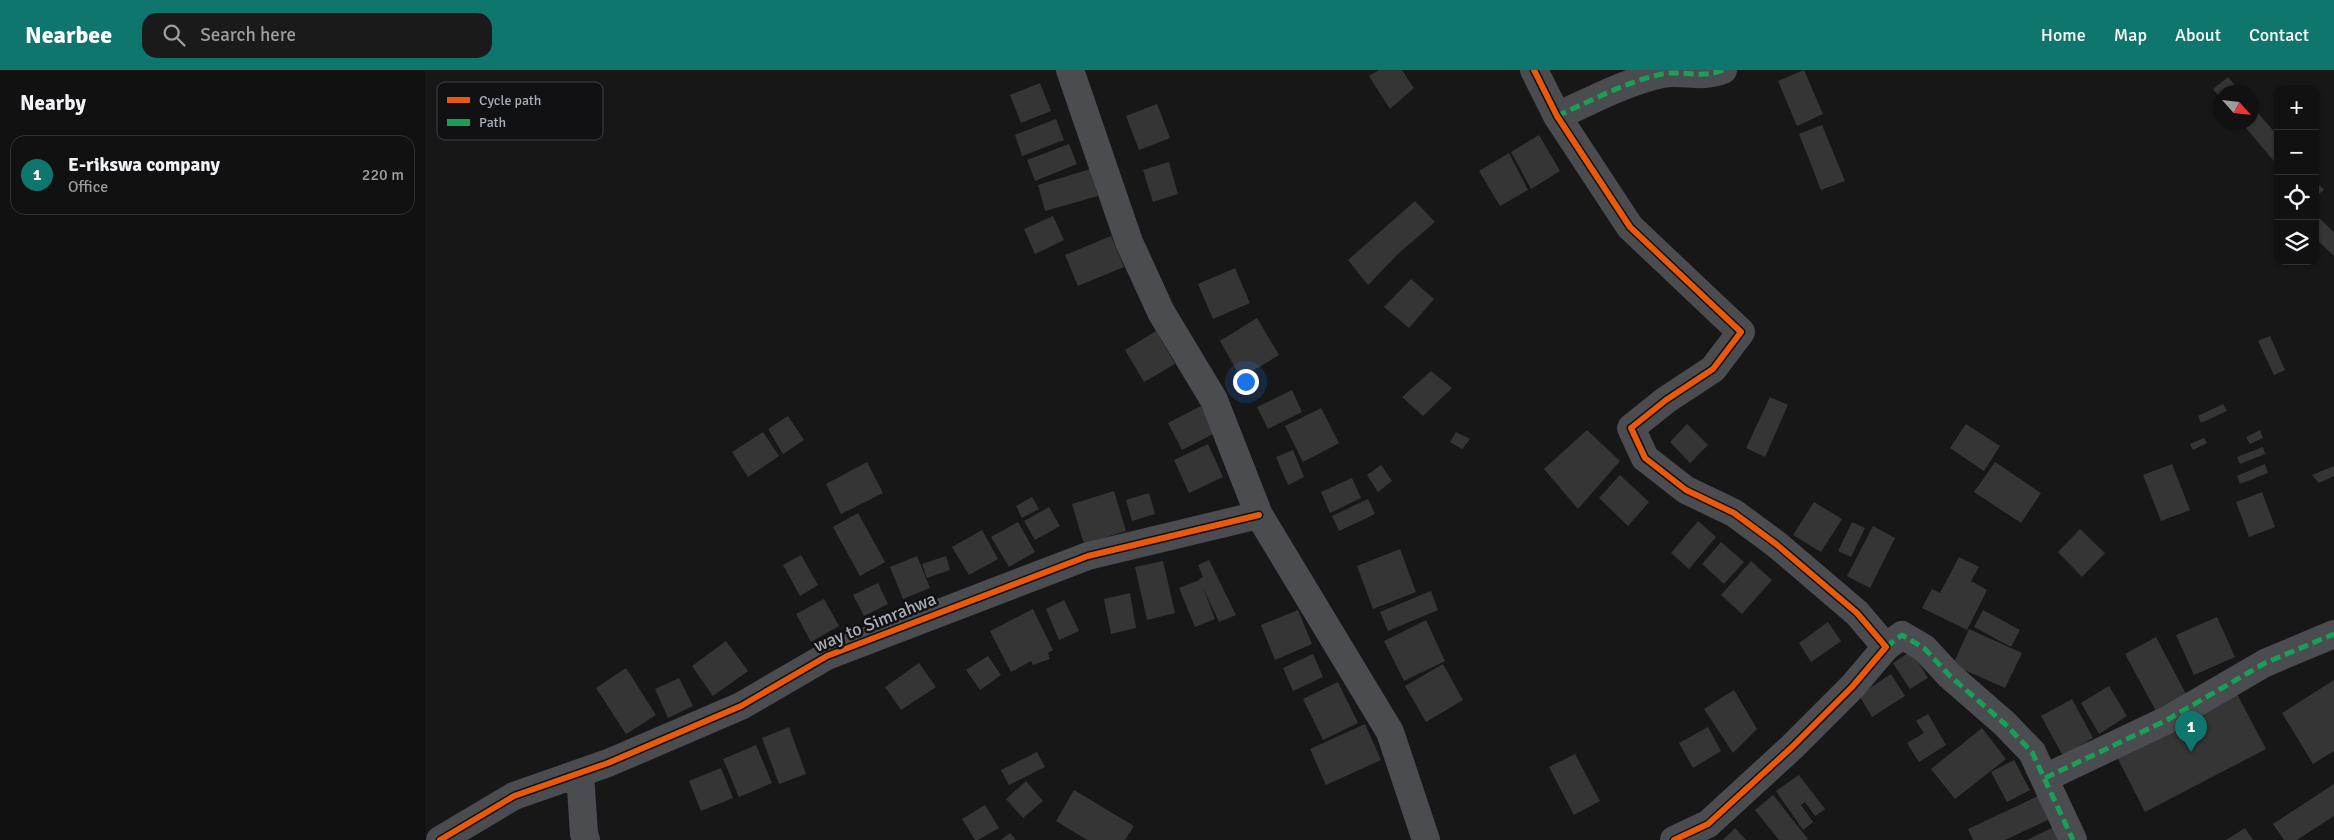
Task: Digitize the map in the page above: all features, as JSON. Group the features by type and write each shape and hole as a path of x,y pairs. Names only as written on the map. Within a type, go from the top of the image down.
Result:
{"street":[{"path":"1070,70 1129,242 1161,312 1214,400 1259,515 1390,732 1426,840"},
{"path":"1534,70 1557,116 1630,227 1741,332 1713,369 1666,400 1631,428 1645,458 1686,490 1733,512 1776,544 1857,613 1886,647"},
{"path":"1557,116 1631,83 1647,78 1664,74 1697,76 1723,70"},
{"name":"way to Simrahwa","path":"440,840 514,796 580,773 741,706 827,656 1088,556 1259,515"},
{"path":"2045,778 2167,720 2265,663 2334,634"},
{"path":"1675,840 1708,824 1792,746 1852,686 1886,647 1902,635 1924,648 1950,676 1999,718 2032,752 2073,840"},
{"path":"580,773 586,840"}],"building":[{"path":"1379,70 1402,70 1414,88 1390,109 1369,76"},
{"path":"1804,70 1823,114 1797,126 1778,81"},
{"path":"2228,77 2235,85 2218,85"},
{"path":"1040,83 1051,111 1021,123 1010,95"},
{"path":"1157,104 1170,138 1139,150 1126,116"},
{"path":"2259,114 2274,131 2274,161 2248,130 2259,130"},
{"path":"1056,119 1064,140 1022,156 1015,135"},
{"path":"1822,125 1845,181 1821,190 1799,134"},
{"path":"1539,135 1560,171 1531,189 1511,152"},
{"path":"1069,144 1077,164 1035,181 1027,160"},
{"path":"1509,153 1528,190 1500,206 1479,171"},
{"path":"1169,162 1178,194 1153,202 1143,170"},
{"path":"1090,169 1098,196 1045,211 1038,185"},
{"path":"2319,184 2324,190 2319,194"},
{"path":"1415,201 1435,222 1399,253 1368,285 1348,260"},
{"path":"1053,216 1064,240 1035,254 1024,229"},
{"path":"2319,218 2334,232 2334,256 2319,242"},
{"path":"1111,236 1124,267 1078,286 1065,255"},
{"path":"1235,268 1250,303 1213,319 1198,284"},
{"path":"1411,279 1434,299 1409,328 1384,307"},
{"path":"1257,318 1279,355 1241,378 1220,341"},
{"path":"1156,331 1175,364 1144,382 1125,350"},
{"path":"2270,336 2285,370 2274,375 2258,341"},
{"path":"1431,371 1452,388 1423,416 1402,397"},
{"path":"1292,390 1302,412 1268,429 1257,407"},
{"path":"1770,397 1788,405 1765,457 1746,448"},
{"path":"2223,404 2227,411 2201,423 2198,416"},
{"path":"1201,406 1215,433 1182,450 1168,423"},
{"path":"1321,408 1339,443 1303,462 1285,426"},
{"path":"788,416 804,440 783,454 768,429"},
{"path":"1687,424 1708,445 1690,463 1670,442"},
{"path":"1966,424 2000,446 1984,471 1950,448"},
{"path":"1587,430 1620,461 1578,509 1544,469"},
{"path":"2260,430 2263,438 2250,444 2246,437"},
{"path":"763,432 779,456 748,477 732,452"},
{"path":"1456,432 1470,439 1462,449 1450,442"},
{"path":"2204,438 2207,443 2193,450 2190,444"},
{"path":"1208,444 1223,477 1189,493 1174,460"},
{"path":"2263,447 2265,454 2240,464 2237,457"},
{"path":"1293,450 1304,477 1288,485 1276,457"},
{"path":"867,462 883,493 841,514 826,484"},
{"path":"1995,462 2041,493 2021,523 1974,492"},
{"path":"2172,464 2190,510 2161,521 2143,475"},
{"path":"2265,464 2268,473 2240,484 2237,476"},
{"path":"1381,465 1392,481 1378,492 1367,475"},
{"path":"2334,466 2334,476 2319,483 2312,475"},
{"path":"1620,475 1649,502 1628,526 1599,498"},
{"path":"1352,478 1361,498 1330,513 1321,492"},
{"path":"1114,491 1126,531 1084,544 1072,504"},
{"path":"2262,492 2275,527 2249,537 2236,502"},
{"path":"1149,493 1155,514 1132,521 1126,500"},
{"path":"1032,497 1039,509 1022,518 1016,506"},
{"path":"1368,499 1375,514 1339,531 1332,516"},
{"path":"1814,502 1842,519 1821,552 1793,535"},
{"path":"1049,507 1060,526 1035,540 1024,521"},
{"path":"858,513 885,562 860,576 833,527"},
{"path":"1698,521 1716,537 1689,569 1671,553"},
{"path":"1018,522 1035,552 1009,567 991,537"},
{"path":"1852,522 1865,528 1851,557 1838,551"},
{"path":"1873,526 1895,538 1870,588 1847,576"},
{"path":"2080,529 2105,553 2082,577 2058,552"},
{"path":"982,530 998,559 969,575 952,547"},
{"path":"1721,542 1744,562 1724,584 1702,564"},
{"path":"1400,549 1416,592 1373,609 1357,566"},
{"path":"801,555 818,585 800,596 783,565"},
{"path":"917,556 930,588 903,599 890,567"},
{"path":"946,556 950,570 927,578 922,564"},
{"path":"1959,557 1979,567 1971,581 1987,590 1967,630 1922,608 1932,589 1940,593"},
{"path":"1209,560 1236,615 1219,622 1199,579 1203,577 1198,565"},
{"path":"1163,561 1175,613 1147,620 1135,567"},
{"path":"1751,561 1772,580 1742,614 1721,595"},
{"path":"1200,580 1215,619 1195,627 1179,588"},
{"path":"878,583 888,604 864,616 853,595"},
{"path":"1431,591 1438,610 1388,631 1380,612"},
{"path":"1130,593 1136,628 1111,634 1104,599"},
{"path":"824,599 839,626 811,642 796,614"},
{"path":"1064,600 1079,631 1059,640 1046,609"},
{"path":"1033,609 1053,650 1048,653 1050,659 1033,665 1031,661 1011,672 990,631"},
{"path":"1298,610 1312,644 1275,660 1261,625"},
{"path":"1983,610 2020,630 2011,647 1974,627"},
{"path":"2217,617 2235,657 2194,675 2176,635"},
{"path":"1426,620 1445,661 1404,681 1384,641"},
{"path":"1828,622 1841,641 1811,662 1799,643"},
{"path":"1969,629 2022,653 2005,688 1953,665"},
{"path":"2156,637 2187,696 2157,713 2125,654"},
{"path":"726,641 748,671 713,696 692,666"},
{"path":"1911,651 1928,678 1910,689 1893,663"},
{"path":"1313,654 1323,677 1293,691 1283,668"},
{"path":"988,656 1001,675 980,690 966,670"},
{"path":"919,663 936,687 901,710 885,687"},
{"path":"1443,664 1463,700 1426,722 1405,686"},
{"path":"626,668 656,715 626,734 596,688"},
{"path":"1891,674 1905,696 1872,717 1859,695"},
{"path":"679,678 693,706 668,718 655,689"},
{"path":"2334,680 2334,751 2313,764 2282,713"},
{"path":"1338,682 1358,723 1323,740 1303,699"},
{"path":"2109,686 2127,716 2099,734 2081,703"},
{"path":"1734,690 1757,729 1733,753 1704,709"},
{"path":"2236,692 2266,749 2145,812 2116,755"},
{"path":"2072,699 2093,738 2063,756 2041,716"},
{"path":"1928,714 1946,745 1919,762 1907,743 1924,733 1916,721"},
{"path":"1365,724 1381,760 1326,785 1310,749"},
{"path":"789,727 806,774 779,784 762,738"},
{"path":"1708,727 1721,751 1693,768 1679,743"},
{"path":"1982,728 2006,759 1955,799 1931,769"},
{"path":"756,745 772,783 739,797 723,759"},
{"path":"1037,752 1045,767 1009,785 1001,770"},
{"path":"1575,754 1600,801 1574,815 1549,767"},
{"path":"2014,760 2030,790 2007,802 1991,772"},
{"path":"721,768 733,798 701,811 689,781"},
{"path":"1799,775 1825,809 1815,816 1805,802 1801,805 1813,822 1803,830 1776,791"},
{"path":"1026,781 1043,801 1023,818 1006,799"},
{"path":"2334,784 2334,816 2297,840 2284,840 2273,824"},
{"path":"1074,790 1134,826 1125,840 1087,840 1056,821"},
{"path":"1773,795 1808,839 1779,840 1755,810"},
{"path":"2038,796 2048,820 2005,840 1973,840 1968,829"},
{"path":"985,805 999,828 975,840 962,819"},
{"path":"2054,827 2060,840 2027,840"},
{"path":"1735,828 1746,840 1723,840"},
{"path":"2245,828 2253,840 2226,840"},
{"path":"1010,833 1016,840 1001,840"}],"marked path":[{"path":"1557,116 1608,92 1648,77 1670,73 1707,74 1723,70"},
{"path":"2045,778 2167,720 2265,663 2334,634"},
{"path":"1886,647 1902,635 1924,648 1950,676 2005,724 2032,752 2073,840"}],"cycle path":[{"path":"1534,70 1557,116 1630,227 1741,332 1713,369 1666,400 1631,428 1645,458 1686,490 1734,513 1776,544 1857,613 1886,647 1852,687 1792,747 1708,824 1674,840"},
{"path":"440,840 514,796 608,763 741,706 827,656 1088,556 1259,515"}],"place":[{"name":"E-rikswa company","path":"2191,752"}]}
